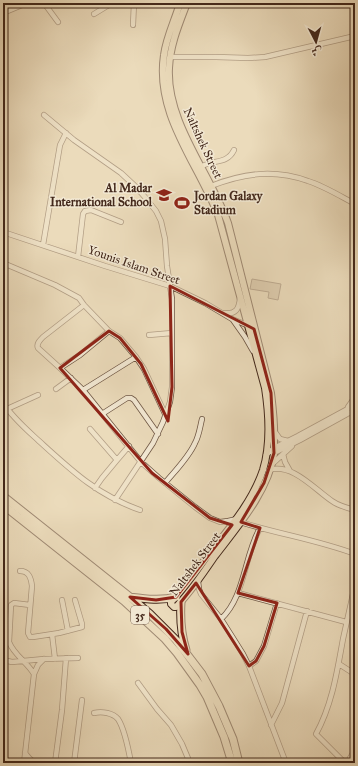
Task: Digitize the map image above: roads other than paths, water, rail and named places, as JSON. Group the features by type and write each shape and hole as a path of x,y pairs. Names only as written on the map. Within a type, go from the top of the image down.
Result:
{"highway":[{"name":"35","path":"3,496 130,597 166,630 188,654 212,691 233,739 239,763"},
{"name":"35","path":"3,505 124,601 165,639 177,653 204,691 224,738 232,763"},
{"path":"130,597 156,600 178,599 182,632 188,654"}],"main road":[{"name":"Naltshek Street","path":"178,599 256,500 270,468 265,388 218,215 213,202 179,136 170,115 165,96 163,56 180,3"},
{"name":"Naltshek Street","path":"178,599 188,594 239,520 264,468 270,451 274,430 274,413 271,394 228,223 184,131 172,101 169,79 170,57 186,3"}],"street":[{"path":"3,13 27,3"},
{"path":"44,3 58,22"},
{"path":"94,14 112,3"},
{"path":"133,25 134,3"},
{"path":"170,57 261,58 355,36"},
{"path":"44,116 122,173 136,187 150,202 158,216 165,239 172,299 172,387 170,402 166,416 151,447 115,500"},
{"path":"43,245 60,145 66,133"},
{"path":"201,167 205,164 226,159 234,150"},
{"path":"211,186 250,175 264,173 278,174 292,176 308,181 355,204"},
{"path":"78,257 83,214 85,211 91,210 121,222"},
{"name":"Younis Islam Street","path":"3,232 170,286 254,329"},
{"path":"3,263 55,284 79,298 84,306 109,331 120,338 136,357 166,416"},
{"path":"220,312 229,314 234,312 238,307 240,297"},
{"path":"84,306 46,335 37,346 83,390 141,462 210,518 220,522 239,520 260,528 334,547 355,554"},
{"path":"232,319 257,357"},
{"path":"60,368 80,355 109,331"},
{"path":"149,335 172,334"},
{"path":"83,390 136,357"},
{"path":"56,389 71,378"},
{"path":"7,409 38,395"},
{"path":"346,412 355,397"},
{"path":"102,414 127,398 131,398 134,400 158,434"},
{"path":"3,403 25,429 79,477 115,500 140,510"},
{"path":"270,468 297,442 355,405"},
{"path":"270,451 346,412 355,411"},
{"path":"346,412 355,414"},
{"path":"165,483 195,445 202,419"},
{"path":"90,429 117,460"},
{"path":"274,430 276,435 284,441 290,441"},
{"path":"270,451 297,442"},
{"path":"95,488 129,446"},
{"path":"283,454 290,471"},
{"path":"270,468 290,471 316,488 331,501 338,505 355,510"},
{"path":"221,619 231,607 238,593 253,541 260,528"},
{"path":"20,571 26,572 31,578 32,586 28,636 32,637 52,634 80,628 82,626 75,600"},
{"path":"198,580 201,594 221,619 249,666 286,763"},
{"path":"355,585 346,622 333,690 321,726 316,734 346,763 355,750"},
{"path":"188,594 197,592 201,594"},
{"path":"238,593 346,622"},
{"path":"62,600 68,630"},
{"path":"30,605 12,604 9,642 16,654 30,666 34,674"},
{"path":"249,666 256,661 264,646 277,604"},
{"path":"271,725 282,703 307,611"},
{"path":"52,634 55,658"},
{"path":"3,660 12,662 55,658 78,658"},
{"path":"55,763 62,710 66,658"},
{"path":"24,763 34,674 44,659"},
{"path":"339,664 355,673"},
{"path":"138,684 171,725 182,744 190,763"},
{"path":"74,763 82,700"},
{"path":"94,712 103,712 114,715 117,718 128,748 131,763"},
{"path":"25,753 30,760 37,763"}],"place":[{"name":"Al Madar International School","path":"164,195"},
{"name":"Jordan Galaxy Stadium","path":"182,203"}]}
